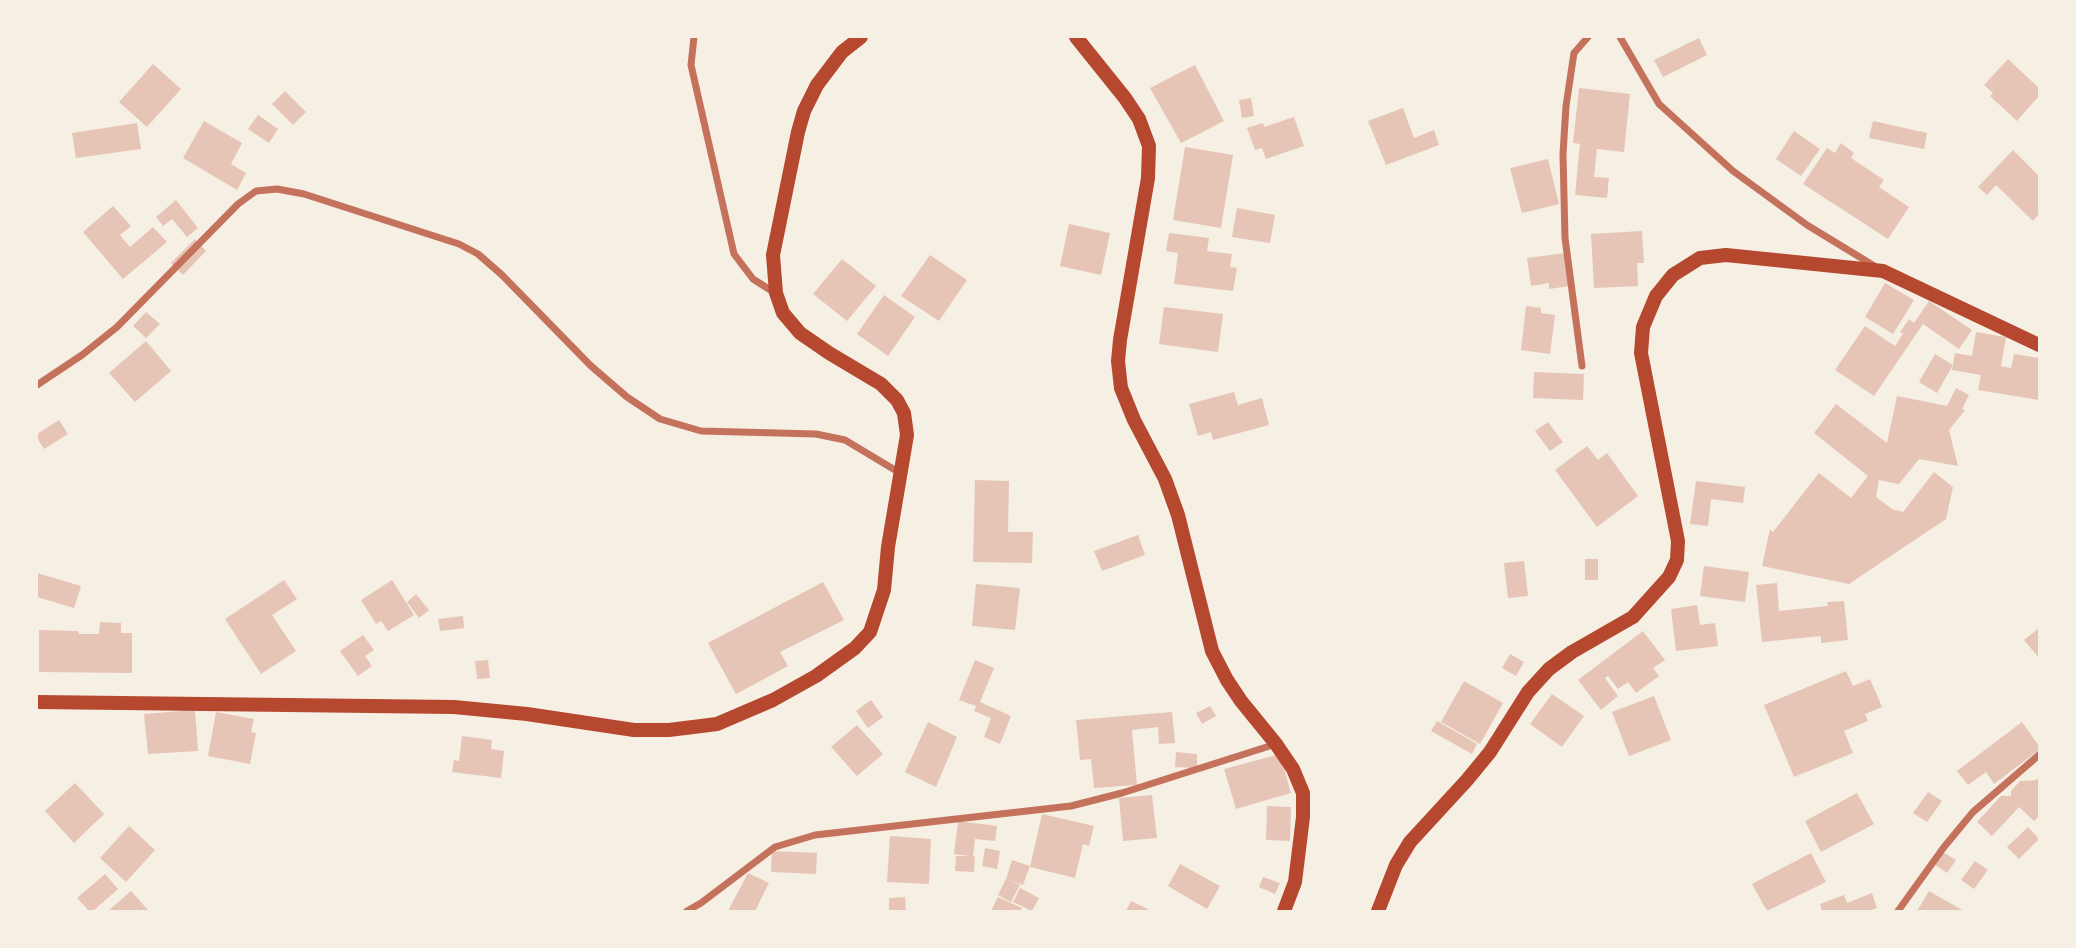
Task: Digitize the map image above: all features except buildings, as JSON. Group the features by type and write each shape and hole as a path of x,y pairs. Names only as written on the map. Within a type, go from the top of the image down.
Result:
{"main road":[{"path":"37,702 454,706 634,730 669,730 718,724 773,700 816,677 855,648 870,632 884,590 888,547 907,435 904,413 897,400 881,384 829,354 800,333 783,313 776,293 773,254 804,111 817,85 842,52 861,37"},
{"path":"1076,37 1125,98 1139,119 1149,146 1148,178 1120,340 1118,361 1121,387 1134,420 1165,480 1178,515 1212,651 1241,701 1293,769 1303,793 1303,817 1295,882 1284,911"},
{"path":"1378,911 1396,865 1410,842 1467,780 1535,684 1549,669 1572,652 1633,617 1669,577 1677,560 1678,541 1641,353 1643,327 1656,296 1673,275 1700,258 1726,255 1883,271 2039,345"}],"street":[{"path":"694,37 691,65 734,254 753,279 776,293"},
{"path":"1582,366 1565,238 1563,154 1573,53 1588,37"},
{"path":"1620,37 1659,104 1733,171 1807,225 1883,271"},
{"path":"37,385 82,355 117,327 238,204 256,191 277,188 304,194 459,244 478,254 591,366 626,397 660,419 701,431 816,434 845,440 900,473"},
{"path":"687,911 775,847 815,835 1070,806 1122,793 1276,744"},
{"path":"1898,911 1973,812 2039,755"}]}
